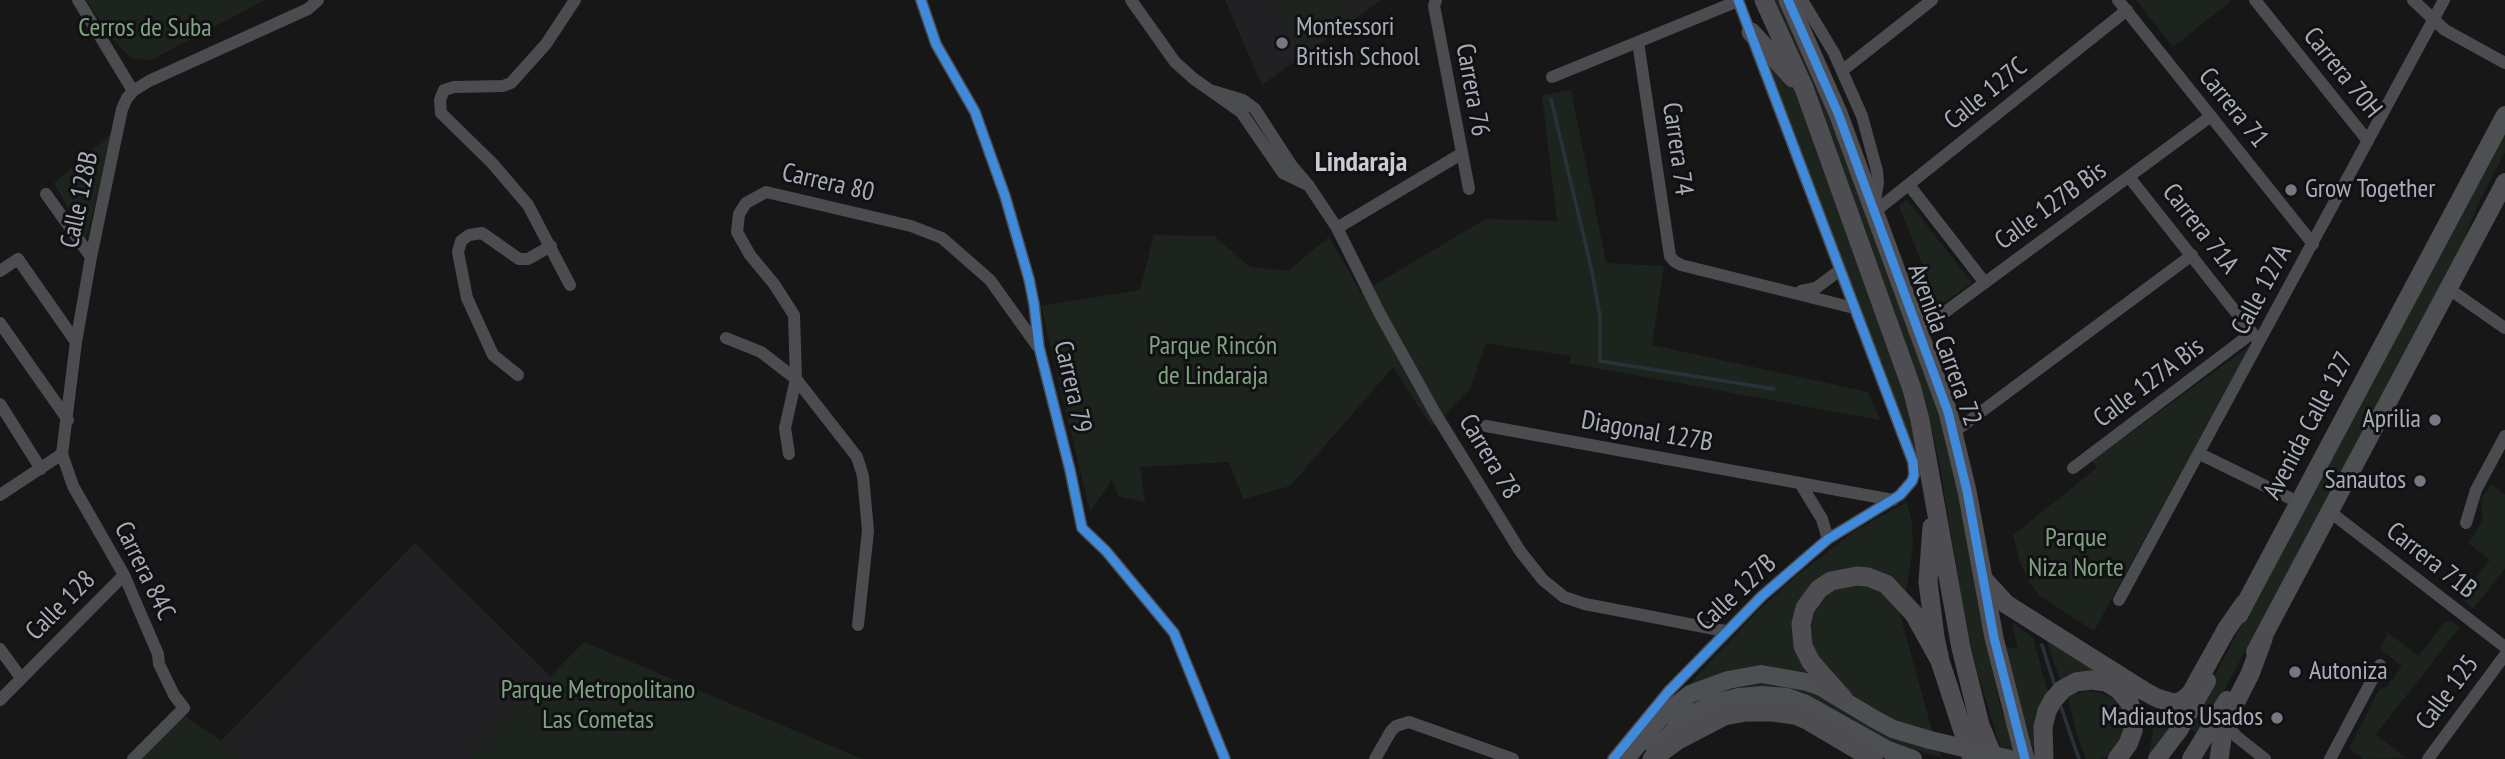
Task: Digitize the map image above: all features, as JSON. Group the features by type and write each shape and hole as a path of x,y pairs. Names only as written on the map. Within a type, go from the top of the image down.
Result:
{"highway":[{"name":"Avenida Carrera 72","path":"1765,0 1804,88 1902,357 1920,420 1961,648 1980,725 1994,759"},
{"name":"Avenida Carrera 72","path":"1788,0 1834,103 1954,432 1983,578 2025,759"},
{"path":"1751,32 1804,88"},
{"name":"Avenida Carrera 72","path":"1934,498 1928,594 1940,661 1972,759"},
{"path":"1843,698 1811,663 1803,646 1801,625 1805,608 1819,589 1831,581 1868,576 1886,584 1914,614 1940,661"},
{"path":"1983,578 1990,589 2007,604 2144,691 2174,703 2182,701 2191,693 2226,630 2244,604"},
{"path":"2219,759 2227,718 2250,674 2263,639"},
{"path":"2044,759 2043,727 2053,700 2070,685 2091,680 2106,682 2119,690 2129,702 2134,716 2133,731 2128,744 2117,759"},
{"path":"1650,759 1678,740 1724,716 1746,712 1795,715 1872,759"},
{"path":"1980,725 1989,759"}],"main road":[{"name":"Avenida Calle 127","path":"2157,759 2175,736 2206,682 2244,604 2505,115"},
{"path":"2191,759 2263,639 2505,182"},
{"path":"1626,759 1672,706 1690,694 1728,680 1761,674 1821,687 1893,729 2010,759"},
{"path":"1650,759 1676,728 1694,713 1716,703 1763,695 1787,697 1806,704 1888,750 1913,759"}],"street":[{"path":"78,0 132,91 308,9 318,0"},
{"path":"570,285 528,205 513,185 442,113 440,100 444,90 454,87 503,86 511,83 546,44 575,0"},
{"name":"Carrera 79","path":"921,0 936,44 975,112 1005,196 1034,304 1039,347 1082,528 1106,551 1174,633 1224,759"},
{"name":"Carrera 78","path":"1131,0 1175,62 1194,79 1245,108 1255,109 1337,228 1386,325 1435,412 1520,551 1543,580 1564,597 1585,604 1726,631"},
{"name":"Carrera 76","path":"1436,0 1434,6 1469,189"},
{"name":"Avenida Carrera 72","path":"1802,0 1843,70 1862,116 1875,161 1878,183 1874,213"},
{"path":"1843,70 1932,0"},
{"name":"Carrera 70H","path":"2255,0 2368,141"},
{"path":"2413,0 2445,30 2505,63"},
{"name":"Calle 127A","path":"2119,600 2200,454 2256,338 2313,244 2444,0"},
{"path":"1552,77 1738,1 1854,308"},
{"name":"Calle 127C","path":"1874,213 2123,5"},
{"name":"Carrera 71","path":"2123,5 2313,244"},
{"name":"Carrera 74","path":"1638,42 1670,256 1681,265 1797,292"},
{"name":"Calle 128B","path":"62,454 76,342 91,257 122,109 132,91"},
{"name":"Calle 127B Bis","path":"1918,332 2211,116"},
{"path":"1337,228 1461,154"},
{"name":"Carrera 71A","path":"2129,177 2256,338"},
{"path":"1909,185 1985,283"},
{"name":"Carrera 80","path":"789,454 785,428 796,379 794,315 774,284 750,255 737,232 739,214 746,203 766,192 911,226 942,238 990,279 1039,347"},
{"path":"46,194 91,257"},
{"path":"518,375 493,355 467,298 458,252 461,241 469,235 482,233 519,259 528,259 551,246"},
{"path":"1954,432 2192,255"},
{"path":"0,271 18,259 76,342"},
{"path":"1797,292 1816,288 1840,270"},
{"path":"2449,289 2505,328"},
{"path":"1797,292 1854,308"},
{"name":"Calle 127B","path":"1613,759 1658,702 1762,596 1828,539 1893,500 1912,481 1913,462 1854,308"},
{"path":"0,323 68,420"},
{"path":"726,338 761,352 796,379 857,457 863,476 868,531 858,625"},
{"name":"Calle 127A Bis","path":"2073,468 2256,338"},
{"path":"0,404 41,469"},
{"name":"Diagonal 127B","path":"1486,426 1893,500"},
{"path":"2466,523 2476,490 2505,436"},
{"path":"0,495 62,454"},
{"name":"Carrera 84C","path":"62,454 73,486 124,575 159,654 159,664 174,695 184,708 133,759"},
{"path":"2200,454 2298,502"},
{"path":"1800,483 1822,519 1828,539"},
{"name":"Carrera 71B","path":"2329,511 2505,647"},
{"name":"Calle 128","path":"0,700 124,575"},
{"path":"0,649 21,678"},
{"name":"Calle 125","path":"2427,759 2505,655"},
{"path":"2330,759 2380,665"},
{"path":"2227,718 2233,734 2265,759"},
{"path":"1375,759 1391,731 1396,726 1409,722 1513,759"}],"shaded area":[{"name":"Montessori British School","path":"1225,0 1381,0 1262,85"},
{"path":"415,543 551,677 470,759 239,759 221,741"}],"green space":[{"name":"Cerros de Suba","path":"86,0 265,0 151,60 131,58 114,40"},
{"path":"1290,0 1302,0 1327,33 1308,48 1278,10"},
{"path":"1306,0 1337,0 1350,16 1330,32"},
{"path":"1772,0 1780,0 1819,86 1940,413 2000,705 2019,759 2002,752 1976,668 1929,416"},
{"path":"2136,0 2232,0 2173,47"},
{"path":"1765,55 1797,89 1904,393 1925,481"},
{"name":"Parque Rincón de Lindaraja","path":"1571,90 1606,263 1664,266 1652,345 1868,392 1880,420 1569,363 1571,356 1486,343 1470,389 1432,427 1393,367 1290,486 1243,499 1229,462 1140,467 1145,502 1118,496 1112,480 1090,512 1041,306 1140,290 1154,235 1214,236 1250,267 1288,271 1329,237 1361,293 1486,219 1557,221 1542,95"},
{"path":"113,132 86,240 54,183"},
{"path":"2505,132 2505,152 2478,204 2457,258 2200,735 2187,727"},
{"path":"1907,200 1972,283 1939,306 1899,206"},
{"name":"Parque Niza Norte","path":"2250,346 2094,631 2040,596 2021,565 2013,535 2097,468 2092,461"},
{"path":"2491,484 2505,495 2505,568 2473,609 2460,597 2490,560 2468,543 2483,521 2481,500"},
{"path":"1907,502 1913,546 1906,591 1879,574 1806,597 1813,676 1685,689 1758,611 1794,578 1853,532"},
{"path":"1845,583 1875,586 1897,604 1933,734 1914,732 1849,693 1817,659 1807,636 1812,610 1835,587"},
{"path":"2446,621 2460,627 2376,734 2405,758 2363,759 2349,748 2379,690 2387,687 2402,666 2380,649 2388,633 2419,656"},
{"path":"2012,622 2033,638 2048,693 2037,720 2033,750 2006,647 2018,649"},
{"path":"2047,641 2107,676 2060,680"},
{"name":"Parque Metropolitano Las Cometas","path":"584,642 862,759 470,759"},
{"path":"1769,683 1806,690 1836,704 1892,737 1940,752 1942,758 1889,741 1861,726 1686,711 1635,754 1684,707 1702,696 1746,684"},
{"path":"2085,691 2101,693 2115,700 2125,714 2125,731 2106,757 2101,759 2086,759 2068,697"},
{"path":"2155,703 2184,710 2159,746 2149,754 2155,720"},
{"path":"178,711 221,741 239,759 131,759"}],"waterway":[{"path":"1551,99 1591,267 1600,316 1600,361 1774,389"},
{"path":"2042,645 2055,686"},
{"path":"2060,704 2079,759"}],"cycle path":[{"path":"921,0 936,44 975,112 1005,196 1029,279 1039,347 1082,528 1106,551 1174,633 1225,759"},
{"path":"1613,759 1668,692 1762,596 1828,539 1900,495 1914,475 1913,462 1738,0"},
{"path":"1788,0 1838,113 1948,412 1967,491 1994,638 2025,759"}],"place":[{"name":"Montessori British School","path":"1282,43"},
{"name":"Grow Together","path":"2291,190"},
{"name":"Aprilia","path":"2435,420"},
{"name":"Sanautos","path":"2420,481"},
{"name":"Autoniza","path":"2295,672"},
{"name":"Madiautos Usados","path":"2277,718"}],"district":[{"name":"Lindaraja","path":"1361,163"}]}
